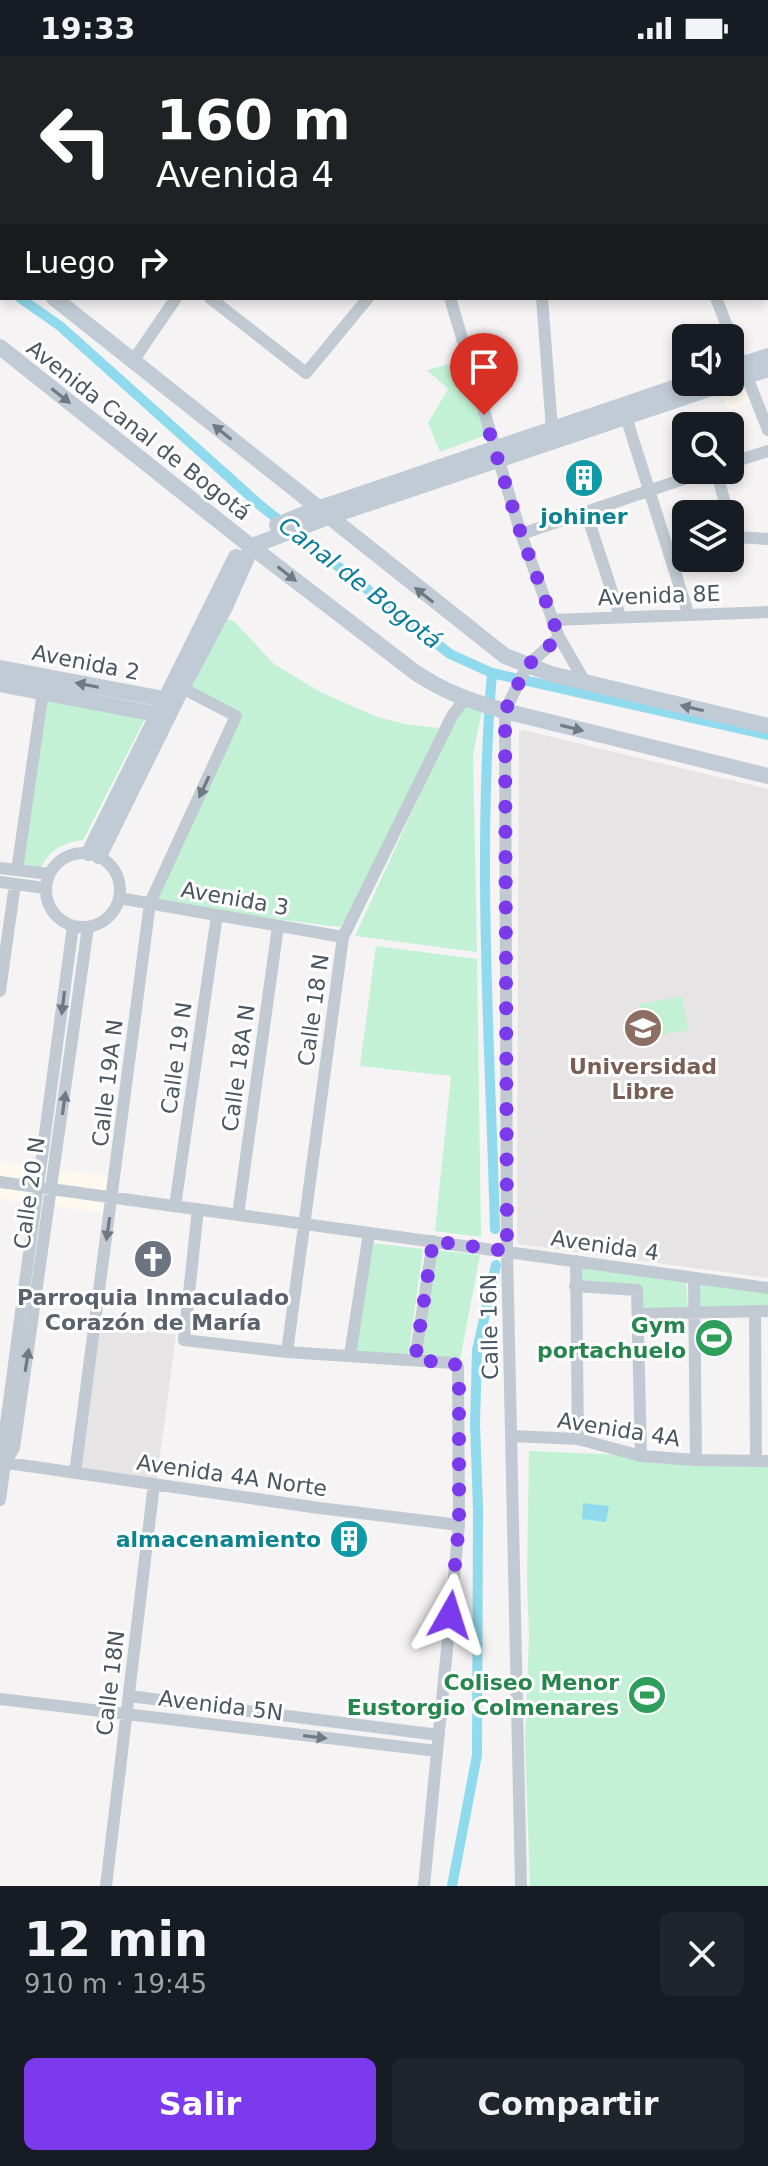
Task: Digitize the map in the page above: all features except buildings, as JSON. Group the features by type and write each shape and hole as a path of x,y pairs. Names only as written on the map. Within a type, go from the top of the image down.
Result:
{"street":[{"path":"57,300 318,515 525,670 768,726"},
{"path":"133,361 175,300"},
{"path":"213,300 306,373 366,300"},
{"path":"451,300 521,534 559,637 585,682"},
{"path":"542,300 552,429"},
{"path":"717,300 725,324"},
{"name":"Avenida Canal de Bogotá","path":"0,347 416,673 446,692 469,702 768,776"},
{"path":"744,368 768,356"},
{"path":"744,370 768,369"},
{"path":"744,377 768,430"},
{"path":"496,454 552,429 672,388"},
{"path":"94,854 160,706 251,542 318,515 496,454 626,417 677,396"},
{"path":"626,417 688,613"},
{"path":"744,459 768,451"},
{"path":"521,534 672,483"},
{"path":"586,512 620,616"},
{"path":"744,538 768,539"},
{"path":"94,854 225,607 251,542"},
{"name":"Avenida 8E","path":"552,620 768,612"},
{"name":"Calle 16N","path":"521,1886 507,1251 503,708 525,670 559,637"},
{"name":"Avenida 2","path":"0,668 160,706"},
{"name":"Avenida 2","path":"0,684 160,706"},
{"name":"Calle 19A N","path":"75,1473 150,903 236,716 182,688"},
{"path":"17,870 43,692"},
{"name":"Calle 18 N","path":"287,1352 343,937 452,716 469,702"},
{"path":"94,854 109,863 116,874 120,886 119,898 108,917 88,927 73,926 62,921 47,901 45,888 49,874 55,864 65,857 94,854"},
{"path":"0,868 49,874"},
{"path":"0,882 45,888"},
{"path":"0,991 15,884"},
{"name":"Avenida 3","path":"119,898 343,937"},
{"name":"Calle 19 N","path":"175,1206 217,915"},
{"name":"Calle 20 N","path":"0,1500 3,1446 73,926"},
{"name":"Calle 18A N","path":"238,1215 278,926"},
{"name":"Calle 20 N","path":"3,1463 14,1448 88,927"},
{"name":"Avenida 4","path":"0,1182 768,1288"},
{"path":"198,1209 184,1340 287,1352 454,1363 459,1371 459,1525 424,1886"},
{"path":"350,1355 369,1233"},
{"path":"415,1360 433,1241"},
{"path":"576,1261 578,1439"},
{"path":"694,1278 696,1460"},
{"path":"575,1286 637,1290 641,1456"},
{"path":"638,1314 762,1311 762,1461"},
{"name":"Avenida 4A","path":"512,1436 578,1439 641,1456 762,1461"},
{"name":"Avenida 4A Norte","path":"3,1463 459,1525"},
{"name":"Calle 18N","path":"106,1886 154,1484"},
{"name":"Avenida 5N","path":"129,1696 439,1735"},
{"name":"Avenida 5N","path":"0,1699 437,1751"}],"shaded area":[{"path":"747,380 754,401 729,411 722,396 744,396 744,381"},
{"name":"Universidad Libre","path":"519,731 768,789 768,1278 517,1244"},
{"path":"0,1161 113,1177 108,1214 0,1199"},
{"path":"96,1324 176,1335 157,1479 77,1468"}],"green space":[{"path":"463,360 486,435 440,452 428,423 448,389 427,370"},
{"path":"225,619 234,621 274,664 320,692 377,717 439,728 359,899 340,927 156,904 241,716 186,688"},
{"path":"48,698 146,717 83,840 58,848 41,868 23,868"},
{"path":"461,708 482,711 473,754 477,952 355,936 456,716"},
{"path":"376,946 477,959 481,1237 435,1231 451,1076 360,1066"},
{"path":"682,996 688,1030 645,1038 639,1004"},
{"path":"372,1243 423,1249 408,1358 356,1351"},
{"path":"436,1250 480,1255 460,1360 420,1357"},
{"path":"575,1264 686,1280 688,1310 636,1311 635,1287 575,1283"},
{"path":"693,1282 768,1291 768,1308 695,1310"},
{"path":"529,1451 768,1461 768,1886 530,1886 525,1743 529,1635"}],"water":[{"path":"583,1503 609,1506 606,1522 582,1519"}],"waterway":[{"name":"Canal de Bogotá","path":"23,300 60,326 261,506 450,654 492,673 768,735"},
{"path":"492,673 485,881 495,1229"},
{"path":"452,1886 477,1755 477,1350 496,1265"}],"place":[{"name":"johiner","path":"584,478"},
{"name":"Universidad Libre","path":"643,1028"},
{"name":"Parroquia Inmaculado Corazón de María","path":"153,1259"},
{"name":"Gym portachuelo","path":"714,1338"},
{"name":"almacenamiento","path":"349,1539"},
{"name":"Coliseo Menor Eustorgio Colmenares","path":"647,1695"}],"route":[{"path":"450,1615 459,1525 459,1371 454,1363 415,1360 433,1241 507,1251 505,711 527,666 559,637 521,534 484,415"}]}
